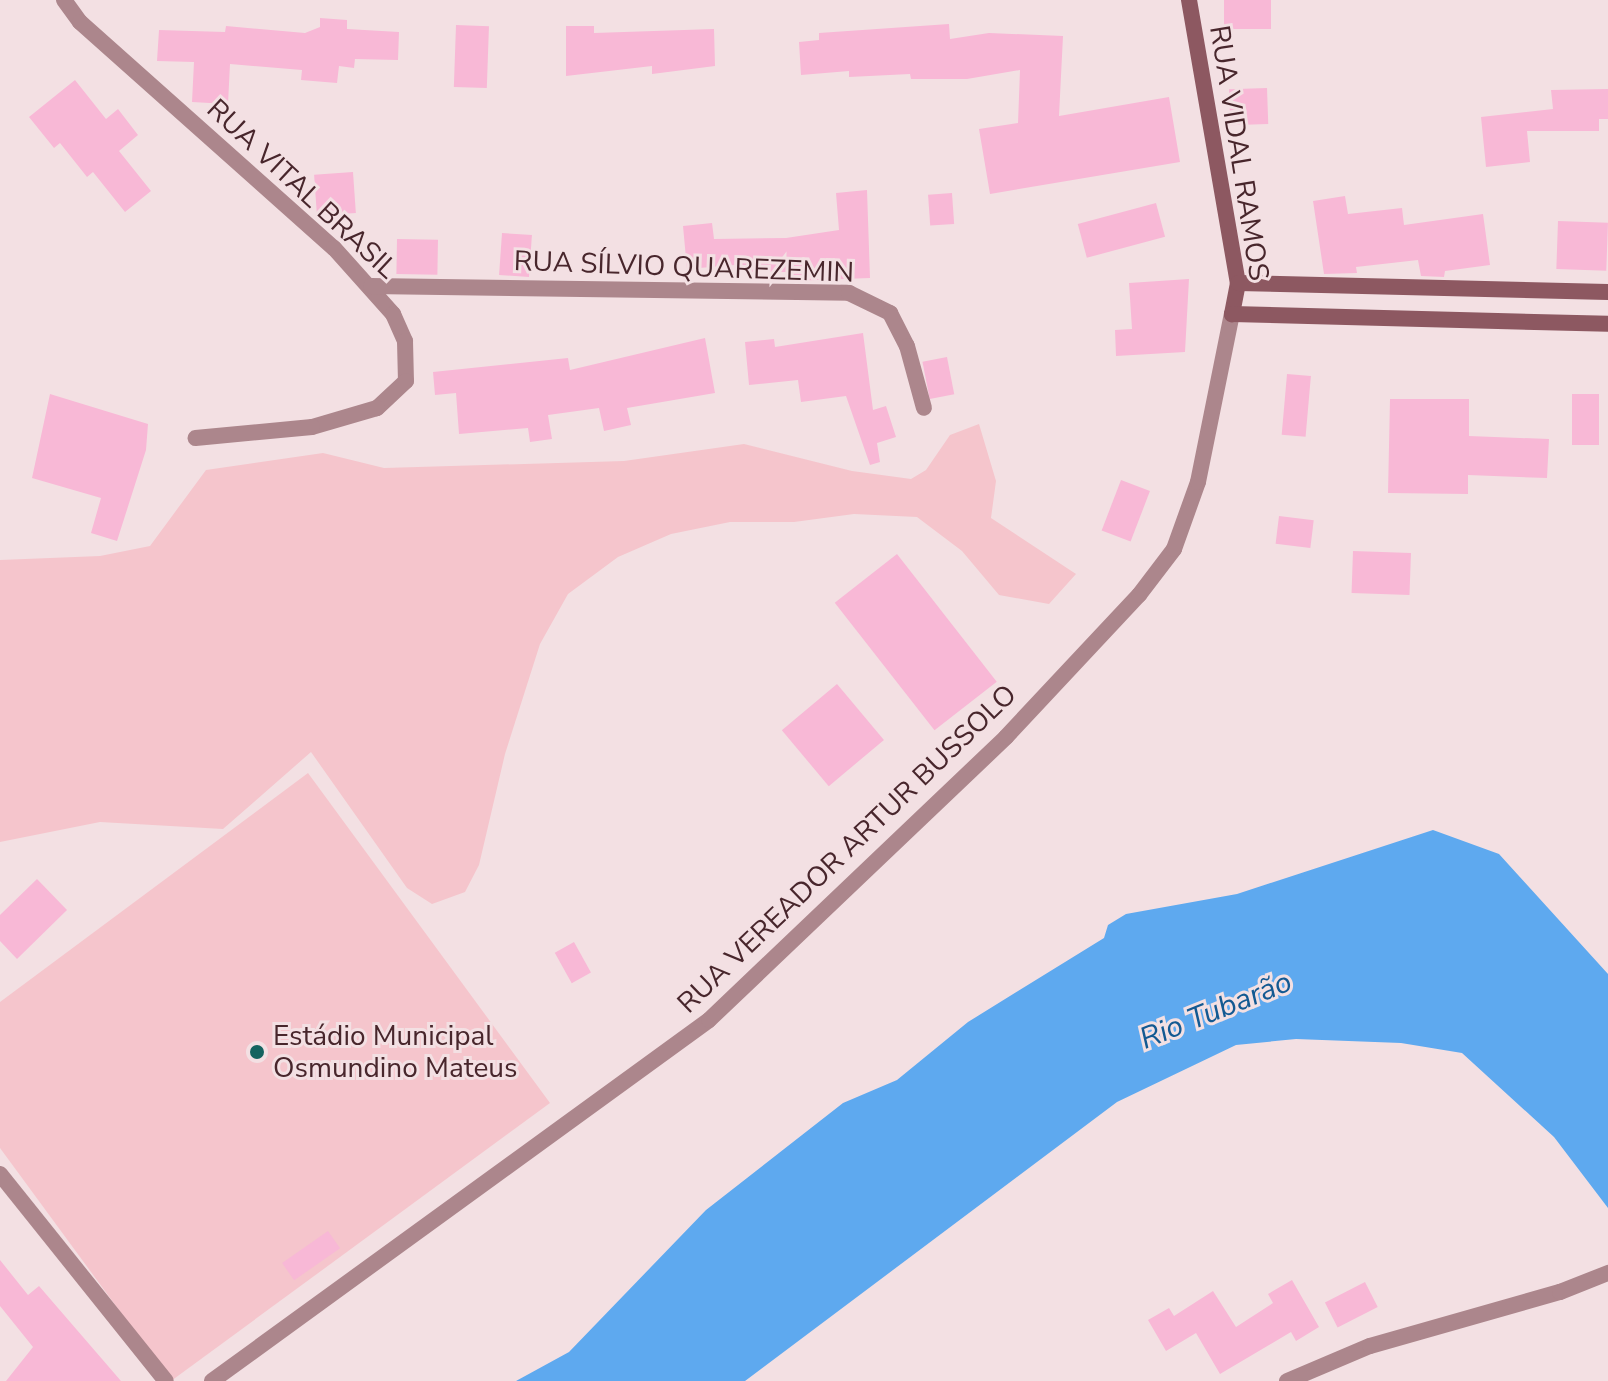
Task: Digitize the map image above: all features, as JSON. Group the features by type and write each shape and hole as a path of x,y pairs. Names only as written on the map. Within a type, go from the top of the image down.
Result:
{"street":[{"name":"RUA VITAL BRASIL","path":"64,0 80,22 371,286 405,341 408,372 395,397 349,418 312,427 196,438"},
{"name":"RUA VIDAL RAMOS","path":"1189,0 1238,283 1232,314"},
{"path":"1238,283 1608,292"},
{"name":"RUA SÍLVIO QUAREZEMIN","path":"371,286 849,293 890,313 907,346 924,408"},
{"path":"1232,314 1608,324"},
{"name":"RUA VEREADOR ARTUR BUSSOLO","path":"212,1381 709,1020 1006,737 1139,595 1174,549 1198,482 1232,314"},
{"path":"0,1174 166,1381"},
{"path":"1287,1381 1384,1342 1583,1284 1608,1273"}],"shaded area":[{"path":"979,424 996,481 991,518 1076,574 1049,604 999,595 962,551 917,517 854,514 794,522 730,522 671,534 618,557 568,594 540,644 505,754 479,865 465,892 432,904 407,888 311,752 223,829 100,822 0,842 0,560 100,556 150,546 206,470 323,453 384,468 624,461 744,444 852,471 911,479 926,470 950,435"},
{"name":"Estádio Municipal Osmundino Mateus","path":"308,773 550,1103 171,1381 0,1148 0,1002"}],"water":[{"name":"Rio Tubarão","path":"1433,830 1499,854 1608,974 1608,1208 1554,1137 1462,1053 1401,1043 1296,1039 1236,1045 1117,1102 745,1381 516,1381 569,1352 706,1210 843,1103 897,1080 968,1022 1104,938 1108,925 1126,914 1237,894"}],"building":[{"path":"1224,0 1271,0 1271,29 1224,29"},
{"path":"320,18 347,20 347,29 399,32 398,60 355,59 354,68 339,66 337,83 301,80 302,70 230,64 228,104 192,102 194,62 157,61 159,30 225,32 226,26 305,33 320,27"},
{"path":"949,24 950,39 989,33 1063,36 1059,116 1169,97 1180,162 990,194 979,129 1018,123 1020,70 967,79 911,79 910,74 849,77 849,71 801,75 799,42 819,40 819,33"},
{"path":"456,25 489,26 487,88 454,87"},
{"path":"566,26 594,26 594,33 714,29 715,66 652,74 652,66 566,76"},
{"path":"75,80 106,119 118,109 138,135 119,151 151,191 125,212 93,172 87,177 60,143 54,148 29,117"},
{"path":"1267,88 1268,124 1230,125 1229,89"},
{"path":"1608,89 1608,119 1599,119 1599,131 1527,131 1530,162 1486,167 1481,117 1553,109 1551,90"},
{"path":"353,172 356,213 317,216 314,175"},
{"path":"867,190 870,278 790,281 789,272 735,272 735,265 687,269 683,226 712,223 714,239 786,238 839,230 836,193"},
{"path":"952,193 954,224 930,226 928,195"},
{"path":"1345,196 1348,214 1402,208 1404,225 1483,214 1490,265 1445,271 1444,277 1421,276 1418,260 1356,267 1357,273 1324,274 1313,201"},
{"path":"1156,203 1165,237 1087,258 1078,224"},
{"path":"1558,221 1608,223 1606,271 1556,269"},
{"path":"502,233 532,235 529,277 499,275"},
{"path":"397,239 438,240 437,275 396,274"},
{"path":"1189,279 1185,352 1116,356 1115,330 1132,329 1129,283"},
{"path":"863,333 873,410 886,406 896,437 877,443 880,462 870,465 846,396 801,402 798,380 749,385 745,342 774,339 775,347"},
{"path":"705,338 715,393 627,408 631,425 604,431 599,408 548,415 552,439 530,442 528,428 459,434 456,393 435,395 433,372 568,358 570,370"},
{"path":"947,357 954,394 930,399 922,362"},
{"path":"1287,374 1311,376 1306,437 1282,435"},
{"path":"50,394 148,424 146,450 117,541 91,533 101,498 32,478"},
{"path":"1572,394 1599,394 1599,445 1572,445"},
{"path":"1390,399 1469,399 1469,436 1549,439 1547,478 1468,475 1468,494 1388,493"},
{"path":"1121,480 1150,491 1131,542 1102,530"},
{"path":"1279,516 1314,520 1310,548 1276,544"},
{"path":"1353,551 1411,553 1409,595 1352,593"},
{"path":"897,554 997,682 934,730 835,603"},
{"path":"837,684 884,740 829,786 782,730"},
{"path":"37,879 67,910 17,959 0,941 0,915"},
{"path":"574,942 591,973 572,983 555,953"},
{"path":"328,1231 340,1248 294,1280 282,1263"},
{"path":"0,1260 28,1295 39,1286 121,1381 6,1381 33,1347 0,1306"},
{"path":"1292,1280 1319,1327 1296,1341 1291,1332 1220,1374 1196,1333 1166,1351 1148,1320 1169,1308 1174,1316 1213,1291 1236,1327 1273,1303 1268,1294"},
{"path":"1365,1282 1378,1307 1338,1327 1325,1302"}],"place":[{"name":"Estádio Municipal Osmundino Mateus","path":"257,1052"}]}
